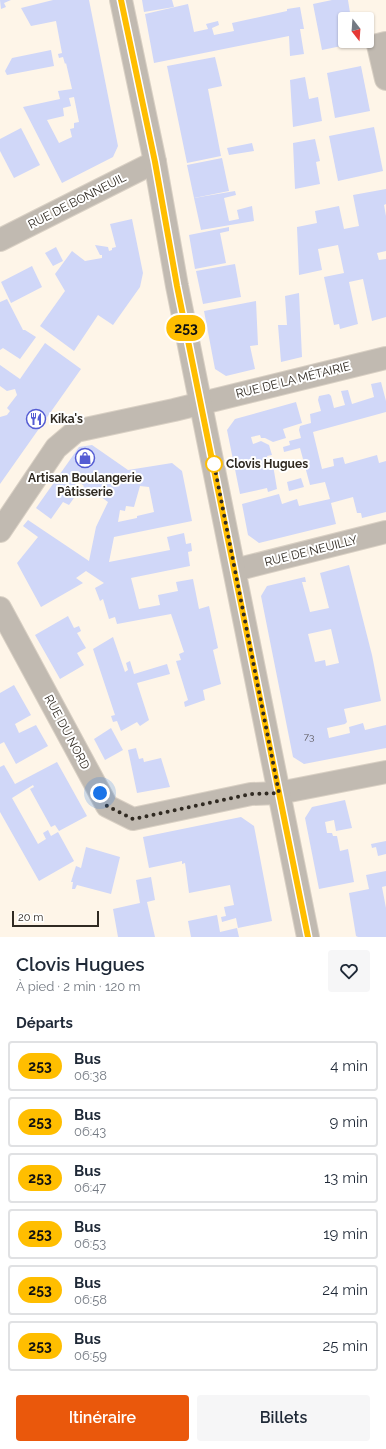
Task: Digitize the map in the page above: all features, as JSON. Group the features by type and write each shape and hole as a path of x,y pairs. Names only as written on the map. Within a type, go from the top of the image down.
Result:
{"street":[{"path":"121,0 155,162 172,259 308,937"},
{"path":"386,43 378,45 386,79"},
{"name":"RUE DE BONNEUIL","path":"0,240 155,162"},
{"name":"RUE DE LA MÉTAIRIE","path":"0,532 56,448 76,432 87,428 174,410 386,358"},
{"name":"RUE DE NEUILLY","path":"235,570 386,532"},
{"name":"RUE DU NORD","path":"0,608 107,806 133,819 251,794 279,793 386,772"}],"building":[{"path":"0,0 11,0 4,3 6,7 1,9"},
{"path":"53,0 89,0 118,146 113,157 62,183 23,107 60,99 58,91 72,89 66,63 65,64 63,57 59,58 58,54 62,53 56,21 31,26 21,8","holes":["74,97 79,122 74,123 74,128 70,129 72,137 59,143 47,120 64,116 63,108 71,106 69,98"]},
{"path":"142,0 172,0 174,7 144,12"},
{"path":"332,0 348,0 350,12 338,12 338,47 322,50 313,4"},
{"path":"188,4 194,32 208,29 206,24 218,21 219,25 212,28 214,35 234,31 232,23 300,7 304,29 300,29 304,54 290,56 289,36 154,63 145,14"},
{"path":"51,50 54,66 7,75 5,71 12,58"},
{"path":"215,57 222,86 208,89 221,156 187,163 167,66"},
{"path":"361,66 370,111 335,118 327,73"},
{"path":"305,77 309,99 318,97 322,121 293,127 290,80"},
{"path":"374,127 383,171 338,181 329,136"},
{"path":"21,128 40,165 14,178 0,151 0,139"},
{"path":"315,139 320,161 316,162 320,184 295,189 293,143"},
{"path":"252,143 254,151 229,155 227,148"},
{"path":"222,158 229,191 194,198 187,165"},
{"path":"386,189 386,204 384,205 386,216 386,251 377,253 379,260 386,259 386,317 372,321 363,279 349,282 358,324 340,329 339,324 334,325 324,277 344,273 338,245 318,249 322,270 299,275 297,227 317,223 315,211 339,206 344,229 359,226 353,195"},
{"path":"235,191 236,195 224,198 229,221 239,219 237,210 252,206 254,221 201,230 194,198"},
{"path":"132,219 143,273 140,287 113,325 98,315 74,351 40,326 65,291 55,274 72,251 85,261 102,258 102,255 100,255 95,245 108,247 109,251 116,247 110,224"},
{"path":"229,227 229,231 220,233 226,263 195,269 189,235"},
{"path":"56,247 63,261 53,266 45,253"},
{"path":"235,264 241,297 203,304 196,271"},
{"path":"32,266 42,287 11,303 1,282"},
{"path":"299,293 302,357 281,362 278,325 287,325 285,296"},
{"path":"7,299 23,330 36,337 20,359 3,348 0,350 0,302"},
{"path":"256,301 258,345 250,346 255,369 226,376 215,369 204,311"},
{"path":"45,343 81,369 0,484 0,417 7,415 10,411 7,408 17,395 15,389 7,391 0,386 0,365 20,379"},
{"path":"381,382 386,401 386,412 313,432 322,469 334,466 333,459 343,457 345,464 377,455 379,463 386,461 386,512 362,518 361,513 357,513 353,497 331,503 336,524 259,543 248,535 242,504 279,494 282,504 297,499 299,506 330,499 325,482 310,485 300,448 284,452 283,447 290,445 289,441 301,438 299,430 300,426 311,423 310,414 321,411 318,400 319,396 329,394 331,396 334,408 345,405 341,391 348,390 352,404 374,397 371,384"},
{"path":"296,402 302,423 283,429 286,438 273,442 265,438 261,438 260,435 251,437 253,444 261,441 269,445 272,455 267,456 269,466 273,465 277,489 268,492 267,488 240,494 227,430 235,419"},
{"path":"92,445 128,470 172,463 182,471 192,521 114,537 109,562 170,550 167,537 184,533 186,544 191,543 192,551 188,552 190,566 131,578 139,609 160,605 158,595 178,591 176,582 193,579 199,609 209,606 218,648 213,650 221,684 203,690 205,700 185,707 184,702 188,700 176,661 181,660 179,654 184,652 171,614 117,624 115,617 109,619 103,599 100,601 95,588 104,583 86,571 76,578 83,583 41,607 17,563 38,537 23,526 28,520 89,561 96,527 108,502 89,488 85,493 81,490 84,486 78,481 71,492 76,495 69,505 63,502 51,519 36,508 79,447","holes":["140,486 149,487 154,512 137,516 137,518 118,522 120,510 125,511 126,506 134,507"]},
{"path":"301,478 304,487 289,491 287,482"},
{"path":"349,565 372,655 381,701 344,709 347,722 345,724 327,728 329,738 350,733 349,727 363,723 365,730 386,725 386,748 304,764 293,757 261,596 267,586 305,577 306,582 302,582 310,612 329,608 320,573","holes":["331,629 339,663 326,666 325,660 315,662 308,634"]},
{"path":"68,616 74,628 79,626 81,631 77,633 86,648 77,653 84,665 60,679 35,635"},
{"path":"113,637 125,672 128,670 126,663 130,661 134,674 167,664 170,674 137,683 149,720 140,726 137,722 121,731 117,721 113,722 111,716 115,715 93,649"},
{"path":"14,685 31,715 15,724 19,733 36,725 48,746 16,764 4,742 0,744 0,693"},
{"path":"111,728 123,750 105,760 94,739"},
{"path":"136,748 139,759 143,758 144,762 161,758 170,787 137,793 128,750"},
{"path":"57,762 87,816 59,831 55,825 51,827 30,789 34,787 33,785 12,798 38,844 46,839 43,833 48,830 51,836 58,832 74,861 39,881 0,812 0,767 4,765 15,784"},
{"path":"345,800 352,828 336,831 334,820 325,822 327,833 332,833 333,836 337,836 340,851 348,849 354,882 319,889 305,818 312,807"},
{"path":"241,817 254,826 272,921 238,928 236,918 222,922 221,917 226,916 224,907 234,905 230,885 189,893 185,863 182,864 182,861 149,868 143,837"},
{"path":"386,841 386,854 378,856 376,847 372,848 371,844"},
{"path":"86,847 120,857 111,894 77,885 75,889 72,889 73,882 71,882 76,866 81,868"},
{"path":"386,871 386,886 382,887 386,908 386,937 358,937 356,936 349,893 369,889 366,875"},
{"path":"151,877 155,900 147,902 155,937 118,937 113,909 140,903 136,880"},
{"path":"217,915 220,932 237,928 239,937 191,937 188,921"}],"bus line":[{"name":"253","path":"121,0 155,162 177,286 215,467 308,937"}],"place":[{"name":"Kika's","path":"36,419"},
{"name":"Artisan Boulangerie Pâtisserie","path":"85,458"},
{"name":"Clovis Hugues","path":"214,464"}],"route":[{"path":"100,793 107,806 133,819 251,794 279,793 214,464"}]}
